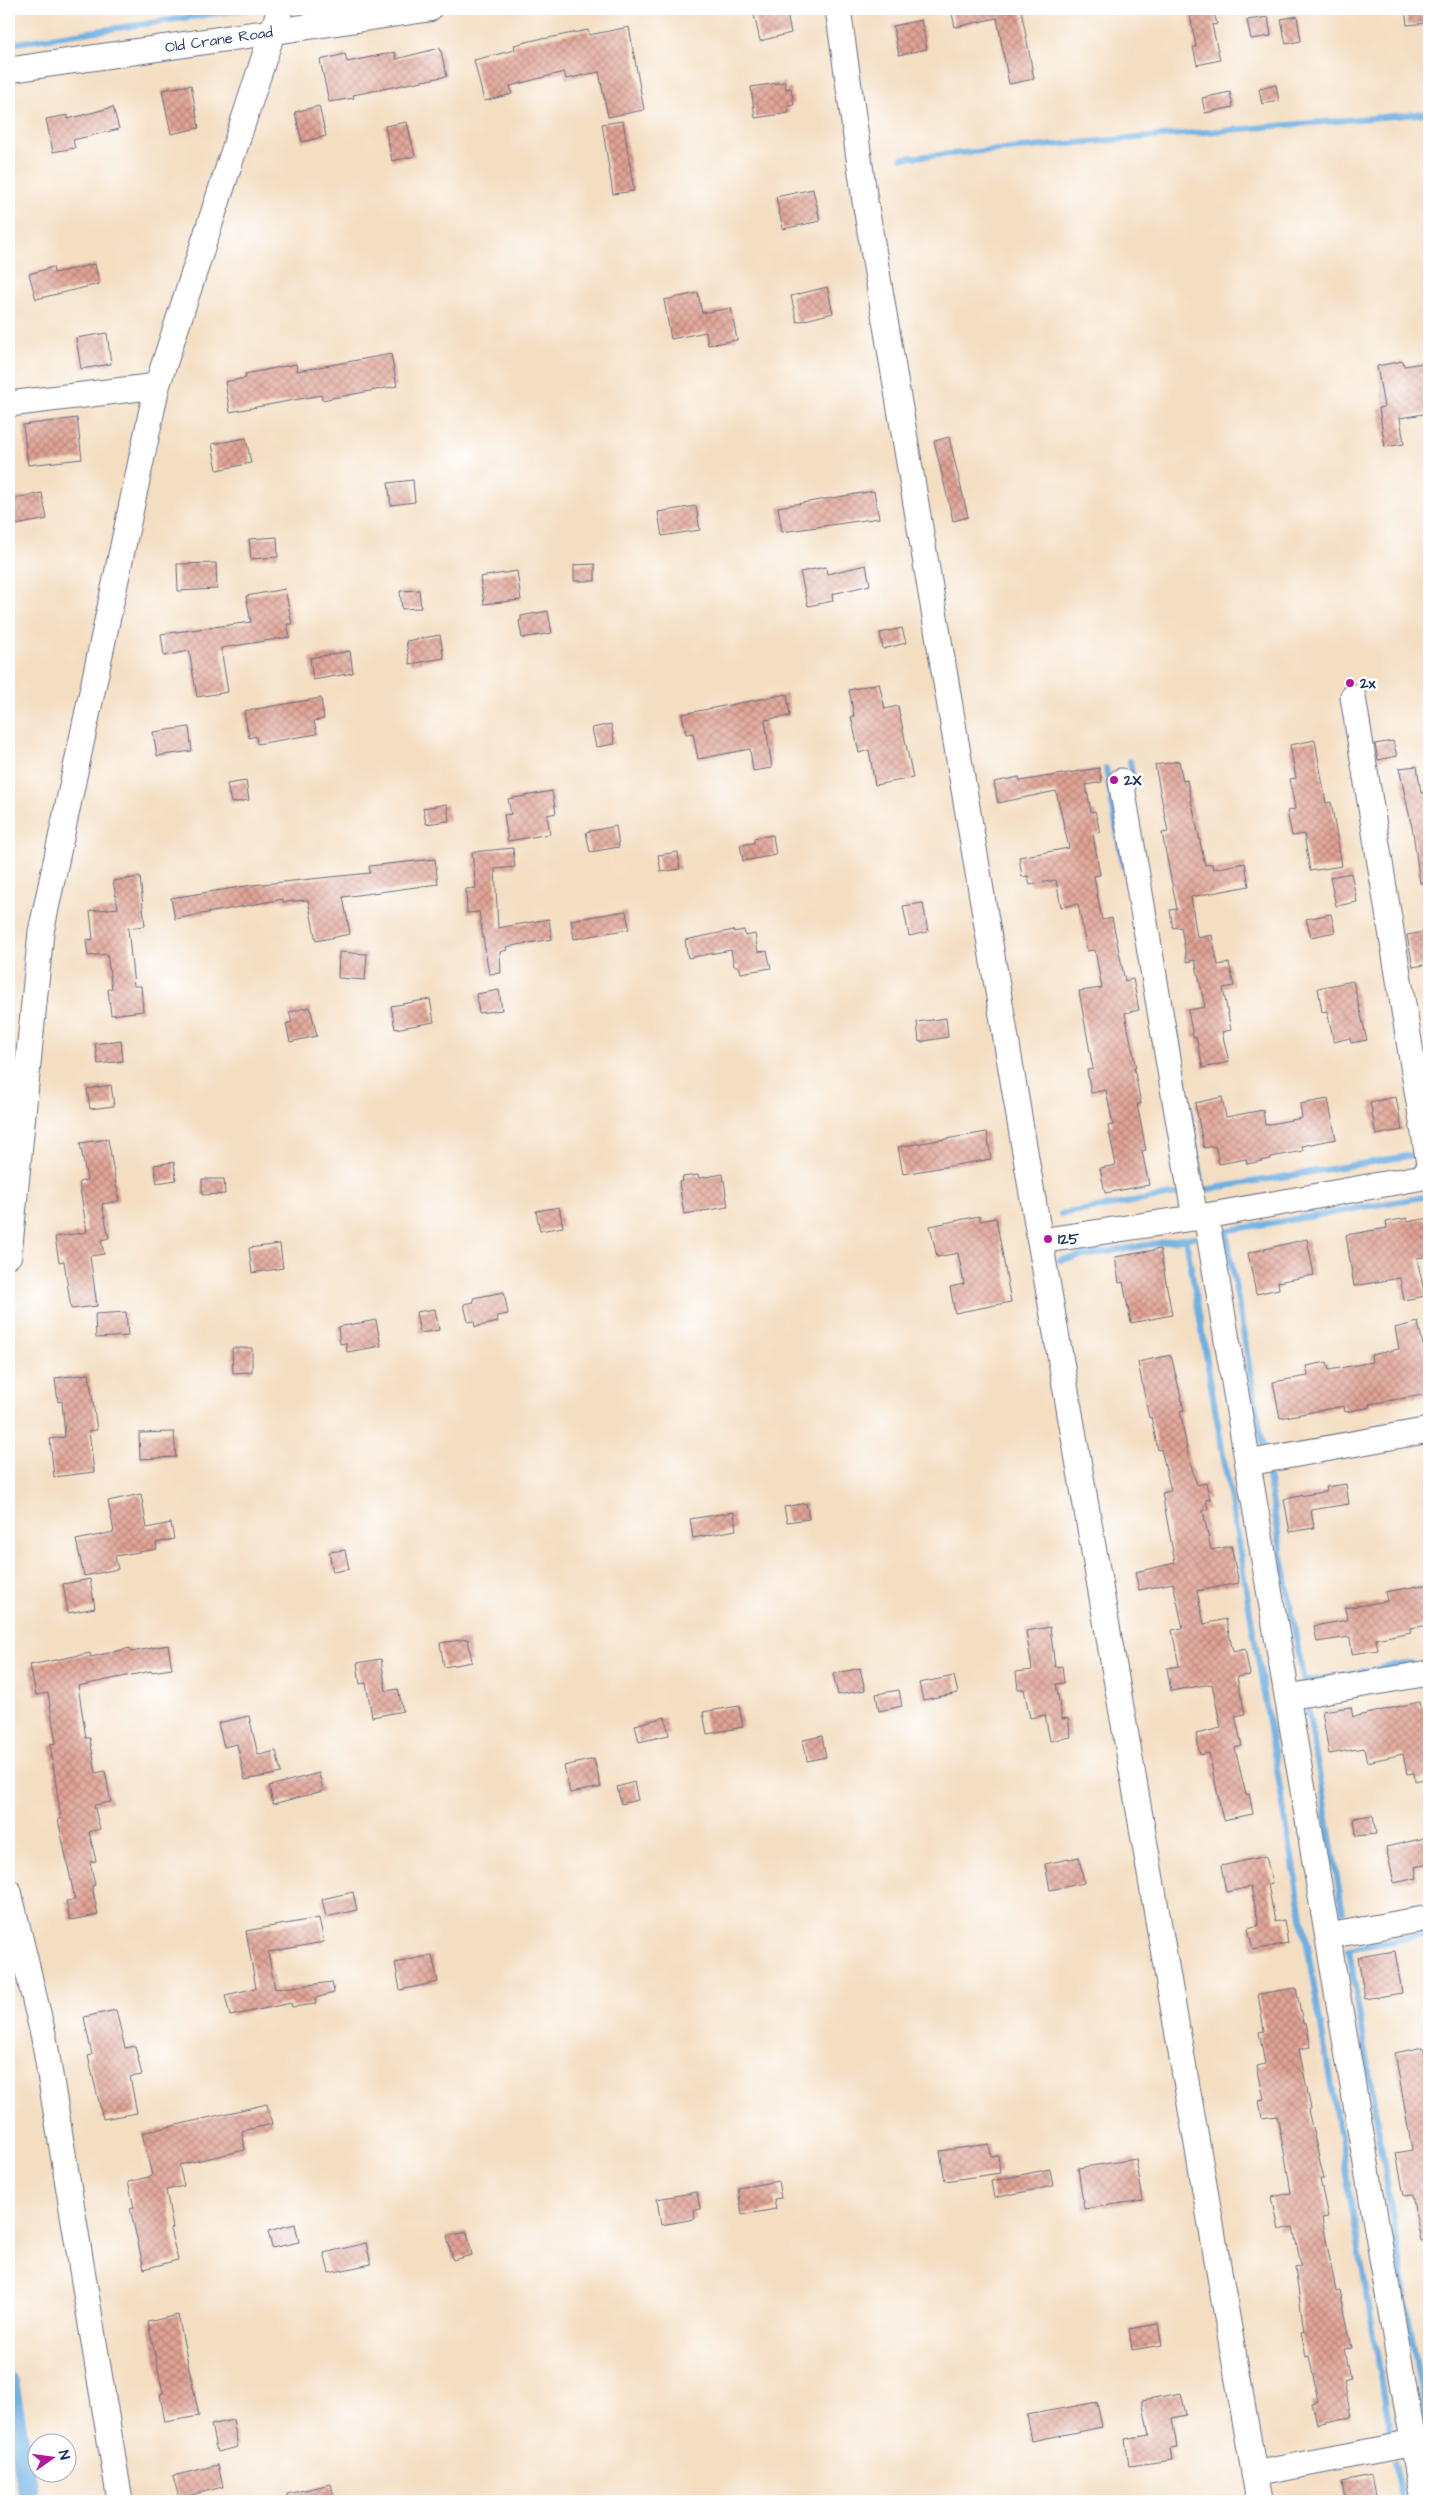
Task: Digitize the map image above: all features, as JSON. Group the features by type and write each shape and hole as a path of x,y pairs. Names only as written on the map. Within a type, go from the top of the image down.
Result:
{"street":[{"name":"Old Crane Road","path":"9,70 276,20 429,9"},
{"path":"838,9 867,211 1040,1240 1259,2501"},
{"path":"9,1255 40,932 157,386 276,20"},
{"path":"9,404 157,386"},
{"path":"1353,697 1429,1164"},
{"path":"1121,781 1200,1217 1248,1463 1328,1936 1420,2441 1423,2501"},
{"path":"1040,1240 1200,1217 1429,1176"},
{"path":"1248,1463 1429,1430"},
{"path":"1288,1697 1429,1673"},
{"path":"9,1892 44,2038 120,2501"},
{"path":"1328,1936 1429,1918"},
{"path":"1254,2474 1420,2441"}],"building":[{"path":"776,9 786,9 791,33 760,41 754,14"},
{"path":"951,9 1021,9 1034,79 1009,84 997,18 955,27"},
{"path":"1189,9 1213,9 1217,24 1212,25 1220,60 1197,65 1193,47 1196,47"},
{"path":"1405,9 1429,9 1429,23 1407,25"},
{"path":"1297,16 1301,41 1286,44 1281,19"},
{"path":"1268,17 1271,36 1251,39 1247,20"},
{"path":"921,20 927,49 899,55 893,26"},
{"path":"629,27 644,110 608,117 599,72 566,79 564,72 510,86 512,94 484,101 474,60 515,50 514,45 543,38 588,30 589,35"},
{"path":"440,48 447,76 353,95 354,98 329,102 320,60 345,54 347,62 395,52 396,59"},
{"path":"785,82 786,89 791,88 794,105 788,106 789,113 755,118 751,87"},
{"path":"191,85 199,128 171,134 162,90"},
{"path":"1276,85 1279,101 1262,104 1259,89"},
{"path":"1230,92 1233,107 1205,113 1202,98"},
{"path":"319,106 326,136 302,142 295,112"},
{"path":"113,107 119,129 73,140 75,148 53,152 46,119 68,115 68,119"},
{"path":"623,121 634,191 613,194 602,124"},
{"path":"407,122 415,156 392,161 385,126"},
{"path":"813,189 820,221 783,229 776,197"},
{"path":"95,264 99,284 36,299 29,274 53,267 54,273"},
{"path":"827,287 833,313 797,322 791,296"},
{"path":"698,293 702,313 731,308 737,340 708,345 706,332 671,339 664,300"},
{"path":"107,333 111,364 81,369 76,338"},
{"path":"391,354 397,386 322,400 321,395 230,412 225,382 246,378 245,374 296,364 297,371"},
{"path":"1403,361 1404,366 1429,362 1429,413 1400,418 1404,444 1385,447 1379,408 1384,407 1377,366"},
{"path":"77,418 82,459 28,465 23,425"},
{"path":"949,437 968,517 953,521 934,441"},
{"path":"246,438 251,463 217,470 212,444"},
{"path":"413,480 415,502 391,505 388,483"},
{"path":"874,491 879,518 782,532 778,507"},
{"path":"42,493 47,519 16,525 11,499"},
{"path":"696,506 700,530 662,536 658,512"},
{"path":"277,537 278,557 251,559 249,539"},
{"path":"216,563 217,589 178,591 177,564"},
{"path":"595,564 595,581 574,581 574,565"},
{"path":"866,565 870,585 832,594 833,601 808,606 800,572 826,567 827,574"},
{"path":"517,571 521,600 484,604 480,577"},
{"path":"285,589 292,624 287,624 290,637 221,648 228,692 197,697 189,651 164,656 161,634 251,622 246,596"},
{"path":"419,590 421,608 402,609 400,591"},
{"path":"548,611 552,633 522,638 519,621 521,616"},
{"path":"902,628 906,643 883,649 880,633"},
{"path":"440,635 444,658 410,664 406,641"},
{"path":"350,651 353,673 313,680 310,658"},
{"path":"879,683 885,709 898,706 913,778 875,785 869,750 859,753 851,716 854,716 849,690"},
{"path":"787,694 790,716 765,720 772,768 753,771 750,749 698,759 693,733 686,734 682,714"},
{"path":"321,698 324,719 314,721 317,734 257,744 256,736 249,738 244,711"},
{"path":"611,724 615,744 596,747 592,728"},
{"path":"189,727 192,751 157,756 153,732"},
{"path":"1315,740 1326,803 1331,802 1342,866 1310,871 1304,834 1292,836 1287,811 1295,809 1290,779 1296,778 1290,745"},
{"path":"1393,741 1397,756 1378,760 1375,744"},
{"path":"1179,761 1183,781 1187,780 1205,865 1212,864 1213,869 1245,863 1249,886 1191,897 1197,938 1212,935 1218,965 1229,963 1234,986 1223,988 1231,1030 1222,1032 1229,1062 1203,1068 1196,1037 1193,1037 1188,1010 1205,1007 1195,960 1187,962 1181,927 1173,928 1170,910 1177,909 1162,833 1168,832 1155,765"},
{"path":"1417,766 1421,793 1429,791 1429,882 1420,883 1413,832 1399,768"},
{"path":"1099,768 1102,782 1086,785 1091,812 1095,811 1100,832 1093,834 1100,875 1094,876 1102,920 1112,918 1125,981 1133,979 1139,1010 1125,1013 1136,1068 1134,1068 1141,1104 1137,1104 1146,1150 1142,1151 1149,1185 1105,1193 1100,1168 1116,1165 1108,1126 1113,1125 1106,1090 1091,1093 1087,1070 1093,1069 1079,991 1102,988 1095,950 1087,951 1078,904 1061,907 1056,880 1030,885 1028,876 1022,877 1019,857 1069,848 1056,791 998,803 994,782 1019,777 1020,781"},
{"path":"246,781 249,800 231,803 227,784"},
{"path":"552,791 556,813 547,815 550,834 508,841 504,815 511,814 508,799"},
{"path":"447,804 449,821 426,824 423,808"},
{"path":"616,826 619,847 590,852 586,832"},
{"path":"773,835 776,855 743,861 740,845 754,843 754,838"},
{"path":"513,848 515,867 495,869 498,928 549,919 552,939 506,947 507,950 500,952 501,973 489,974 479,912 467,913 466,889 476,888 472,852"},
{"path":"678,852 680,869 661,872 658,855"},
{"path":"435,859 438,884 343,897 350,934 316,941 308,900 283,902 283,899 175,919 171,898 253,885 370,873 369,866"},
{"path":"1351,873 1357,902 1336,906 1330,877"},
{"path":"140,877 145,926 128,928 134,986 141,986 143,1011 111,1015 108,989 112,989 107,954 88,956 86,940 93,939 90,911 118,908 113,881"},
{"path":"923,903 928,932 909,936 903,906"},
{"path":"626,911 629,929 574,939 571,920"},
{"path":"1331,914 1335,932 1311,937 1306,919"},
{"path":"734,930 734,932 744,930 745,936 755,934 758,952 767,951 771,968 741,973 739,966 734,966 731,950 688,958 685,940"},
{"path":"1429,931 1429,964 1413,967 1407,935"},
{"path":"339,952 367,954 365,980 338,978"},
{"path":"1353,981 1367,1040 1351,1043 1350,1038 1334,1042 1327,1011 1322,1012 1318,988"},
{"path":"499,990 502,1010 479,1013 476,994"},
{"path":"430,999 434,1022 395,1029 391,1006"},
{"path":"310,1007 317,1036 290,1042 286,1024 292,1022 289,1012"},
{"path":"946,1018 948,1037 919,1042 917,1022"},
{"path":"121,1040 123,1061 98,1064 95,1044"},
{"path":"111,1085 114,1106 90,1109 87,1089"},
{"path":"1222,1097 1226,1117 1263,1110 1265,1125 1302,1118 1300,1104 1328,1099 1336,1139 1302,1146 1303,1151 1271,1157 1271,1159 1247,1164 1246,1159 1219,1164 1215,1146 1204,1148 1195,1103"},
{"path":"1396,1097 1402,1130 1376,1135 1370,1102"},
{"path":"987,1132 991,1159 903,1174 898,1147"},
{"path":"108,1139 119,1201 102,1204 109,1238 101,1240 104,1254 90,1256 97,1306 71,1309 64,1261 59,1262 55,1237 87,1232 79,1182 87,1180 80,1143"},
{"path":"174,1162 176,1180 157,1183 154,1165"},
{"path":"723,1174 728,1207 684,1214 679,1182 683,1181 682,1177 698,1175 699,1178"},
{"path":"202,1179 224,1179 225,1194 202,1195"},
{"path":"559,1207 563,1227 540,1231 536,1211"},
{"path":"979,1216 980,1221 996,1218 1011,1302 955,1313 950,1287 964,1284 958,1253 937,1257 930,1226"},
{"path":"1407,1218 1407,1222 1429,1218 1429,1256 1417,1258 1425,1296 1404,1300 1400,1278 1354,1286 1346,1235 1387,1228 1386,1222"},
{"path":"1307,1239 1314,1275 1278,1282 1279,1289 1256,1294 1248,1253"},
{"path":"280,1244 283,1268 252,1273 249,1248"},
{"path":"1160,1249 1172,1315 1131,1323 1123,1282 1119,1283 1115,1257"},
{"path":"504,1292 508,1314 497,1316 498,1322 475,1327 474,1321 468,1322 464,1304 474,1302 473,1298"},
{"path":"435,1309 439,1330 420,1333 416,1312"},
{"path":"126,1312 128,1336 96,1338 95,1314"},
{"path":"376,1320 381,1346 347,1352 346,1343 340,1344 338,1327"},
{"path":"1418,1322 1429,1373 1429,1394 1369,1404 1370,1407 1345,1412 1344,1406 1280,1418 1273,1382 1308,1376 1306,1366 1327,1362 1329,1370 1372,1362 1371,1355 1399,1349 1395,1328"},
{"path":"232,1348 252,1348 252,1372 233,1373"},
{"path":"1171,1355 1184,1410 1180,1411 1189,1459 1197,1485 1206,1483 1210,1499 1206,1500 1208,1509 1203,1511 1211,1550 1231,1546 1239,1583 1197,1591 1204,1624 1226,1619 1233,1652 1245,1649 1250,1675 1237,1677 1245,1714 1235,1716 1242,1746 1235,1748 1246,1795 1249,1794 1253,1814 1223,1820 1209,1753 1200,1755 1196,1734 1221,1728 1212,1684 1171,1691 1167,1668 1179,1666 1172,1630 1183,1628 1173,1583 1139,1590 1135,1572 1175,1563 1162,1493 1171,1491 1161,1449 1158,1450 1151,1417 1149,1418 1138,1362"},
{"path":"89,1374 97,1430 89,1431 94,1472 54,1477 50,1439 65,1437 62,1401 58,1402 55,1378"},
{"path":"174,1432 176,1457 140,1459 139,1433"},
{"path":"1346,1484 1349,1504 1311,1510 1314,1528 1290,1532 1284,1499 1327,1491 1326,1487"},
{"path":"141,1494 147,1528 171,1523 174,1539 156,1543 157,1549 115,1556 118,1569 84,1576 76,1540 114,1532 108,1501"},
{"path":"806,1503 809,1519 787,1522 784,1507"},
{"path":"734,1512 736,1530 693,1538 690,1519"},
{"path":"345,1550 349,1569 333,1572 329,1552"},
{"path":"90,1579 95,1608 68,1613 63,1584"},
{"path":"1429,1584 1429,1625 1410,1628 1411,1632 1376,1639 1378,1650 1352,1654 1350,1637 1317,1642 1314,1626 1347,1620 1345,1608 1387,1601 1385,1592"},
{"path":"1050,1627 1055,1667 1062,1666 1064,1683 1056,1684 1062,1719 1068,1718 1071,1737 1050,1741 1045,1715 1030,1718 1024,1689 1018,1689 1016,1672 1032,1670 1026,1631"},
{"path":"468,1639 472,1662 444,1667 440,1643"},
{"path":"168,1645 172,1669 151,1671 78,1686 86,1738 90,1738 96,1773 105,1771 111,1802 94,1805 100,1829 89,1832 96,1861 90,1862 95,1885 92,1886 98,1915 70,1920 66,1901 75,1900 58,1819 61,1819 50,1744 56,1743 48,1693 36,1695 30,1665 90,1653 91,1657 130,1648 131,1652"},
{"path":"381,1659 386,1691 398,1689 403,1711 372,1717 366,1683 360,1684 357,1663"},
{"path":"860,1668 865,1690 838,1695 833,1674"},
{"path":"954,1676 958,1693 923,1700 919,1683"},
{"path":"899,1690 902,1706 879,1711 876,1694"},
{"path":"1419,1702 1420,1707 1424,1706 1429,1731 1429,1778 1415,1781 1414,1773 1407,1774 1403,1754 1367,1762 1364,1748 1329,1754 1322,1711 1351,1707 1353,1717"},
{"path":"739,1706 743,1727 707,1734 703,1712"},
{"path":"249,1716 258,1755 276,1751 281,1773 245,1780 237,1744 224,1747 218,1723"},
{"path":"665,1717 669,1735 639,1742 635,1725"},
{"path":"822,1736 826,1757 807,1761 803,1740"},
{"path":"594,1759 601,1787 570,1793 564,1766"},
{"path":"319,1773 323,1791 273,1804 269,1786"},
{"path":"634,1782 638,1800 621,1804 617,1787"},
{"path":"1373,1815 1376,1834 1356,1836 1354,1818"},
{"path":"1429,1837 1429,1864 1415,1867 1417,1878 1394,1883 1386,1847"},
{"path":"1266,1856 1272,1883 1268,1884 1275,1922 1284,1920 1288,1943 1253,1950 1248,1928 1259,1925 1251,1887 1226,1892 1221,1866"},
{"path":"1079,1857 1084,1883 1050,1890 1045,1864"},
{"path":"353,1892 357,1910 326,1917 322,1899"},
{"path":"319,1918 324,1942 268,1952 275,1989 332,1982 334,1993 315,1998 316,2004 292,2007 291,2003 230,2016 225,1995 256,1988 246,1931"},
{"path":"1395,1951 1402,1993 1365,1999 1358,1957"},
{"path":"432,1955 438,1982 400,1990 395,1963"},
{"path":"1296,1988 1303,2023 1306,2023 1311,2047 1299,2049 1311,2109 1308,2110 1324,2179 1320,2179 1328,2217 1322,2218 1336,2291 1340,2290 1352,2348 1344,2349 1350,2379 1344,2381 1351,2417 1317,2424 1312,2403 1318,2401 1309,2356 1306,2357 1301,2332 1304,2331 1295,2267 1301,2265 1293,2227 1279,2230 1272,2197 1291,2193 1286,2162 1277,2116 1262,2118 1259,2100 1264,2099 1257,2066 1265,2064 1259,2032 1264,2031 1258,1994"},
{"path":"116,2010 125,2048 135,2046 142,2075 130,2077 137,2113 103,2119 88,2056 92,2055 84,2017"},
{"path":"1423,2047 1429,2078 1429,2240 1421,2241 1412,2195 1404,2196 1396,2153 1412,2150 1395,2053"},
{"path":"267,2104 272,2124 242,2131 245,2150 179,2165 184,2186 166,2190 173,2228 170,2229 178,2260 144,2269 130,2208 134,2207 128,2182 152,2176 142,2133"},
{"path":"989,2144 991,2156 998,2155 1000,2173 945,2181 940,2151"},
{"path":"1136,2159 1143,2200 1084,2209 1078,2168"},
{"path":"1050,2169 1053,2186 994,2198 991,2181"},
{"path":"778,2181 781,2198 774,2199 776,2209 742,2215 738,2188"},
{"path":"697,2192 700,2209 694,2210 695,2219 661,2225 657,2199"},
{"path":"295,2224 299,2242 272,2248 268,2231"},
{"path":"467,2232 472,2255 453,2260 447,2236"},
{"path":"366,2243 371,2264 329,2273 324,2253"},
{"path":"178,2315 199,2416 165,2422 160,2394 163,2393 148,2322"},
{"path":"1158,2324 1162,2345 1132,2350 1129,2329"},
{"path":"1181,2393 1186,2415 1172,2418 1177,2448 1170,2449 1172,2460 1129,2466 1125,2439 1149,2435 1142,2400"},
{"path":"1097,2402 1102,2427 1032,2441 1027,2415"},
{"path":"233,2420 238,2447 217,2452 211,2425"},
{"path":"218,2465 223,2487 179,2498 173,2476"},
{"path":"1371,2476 1376,2501 1345,2501 1342,2482"},
{"path":"331,2484 335,2501 287,2501 287,2494"}],"waterway":[{"path":"9,44 245,9"},
{"path":"902,158 1429,113"},
{"path":"1130,761 1134,785"},
{"path":"1106,768 1123,866"},
{"path":"1176,1031 1203,1190"},
{"path":"1203,1190 1414,1155"},
{"path":"1061,1214 1178,1194"},
{"path":"1225,1231 1429,1196"},
{"path":"1226,1231 1263,1447"},
{"path":"1060,1260 1194,1237"},
{"path":"1186,1238 1391,2436"},
{"path":"1267,1469 1304,1683"},
{"path":"1303,1682 1411,1663"},
{"path":"1307,1703 1343,1912"},
{"path":"1429,1934 1349,1949 1426,2423 1429,2422"},
{"path":"9,2384 29,2501"},
{"path":"1395,2462 1402,2501"}],"place":[{"name":"2x","path":"1350,683"},
{"name":"2X","path":"1114,780"},
{"name":"125","path":"1048,1239"}]}
